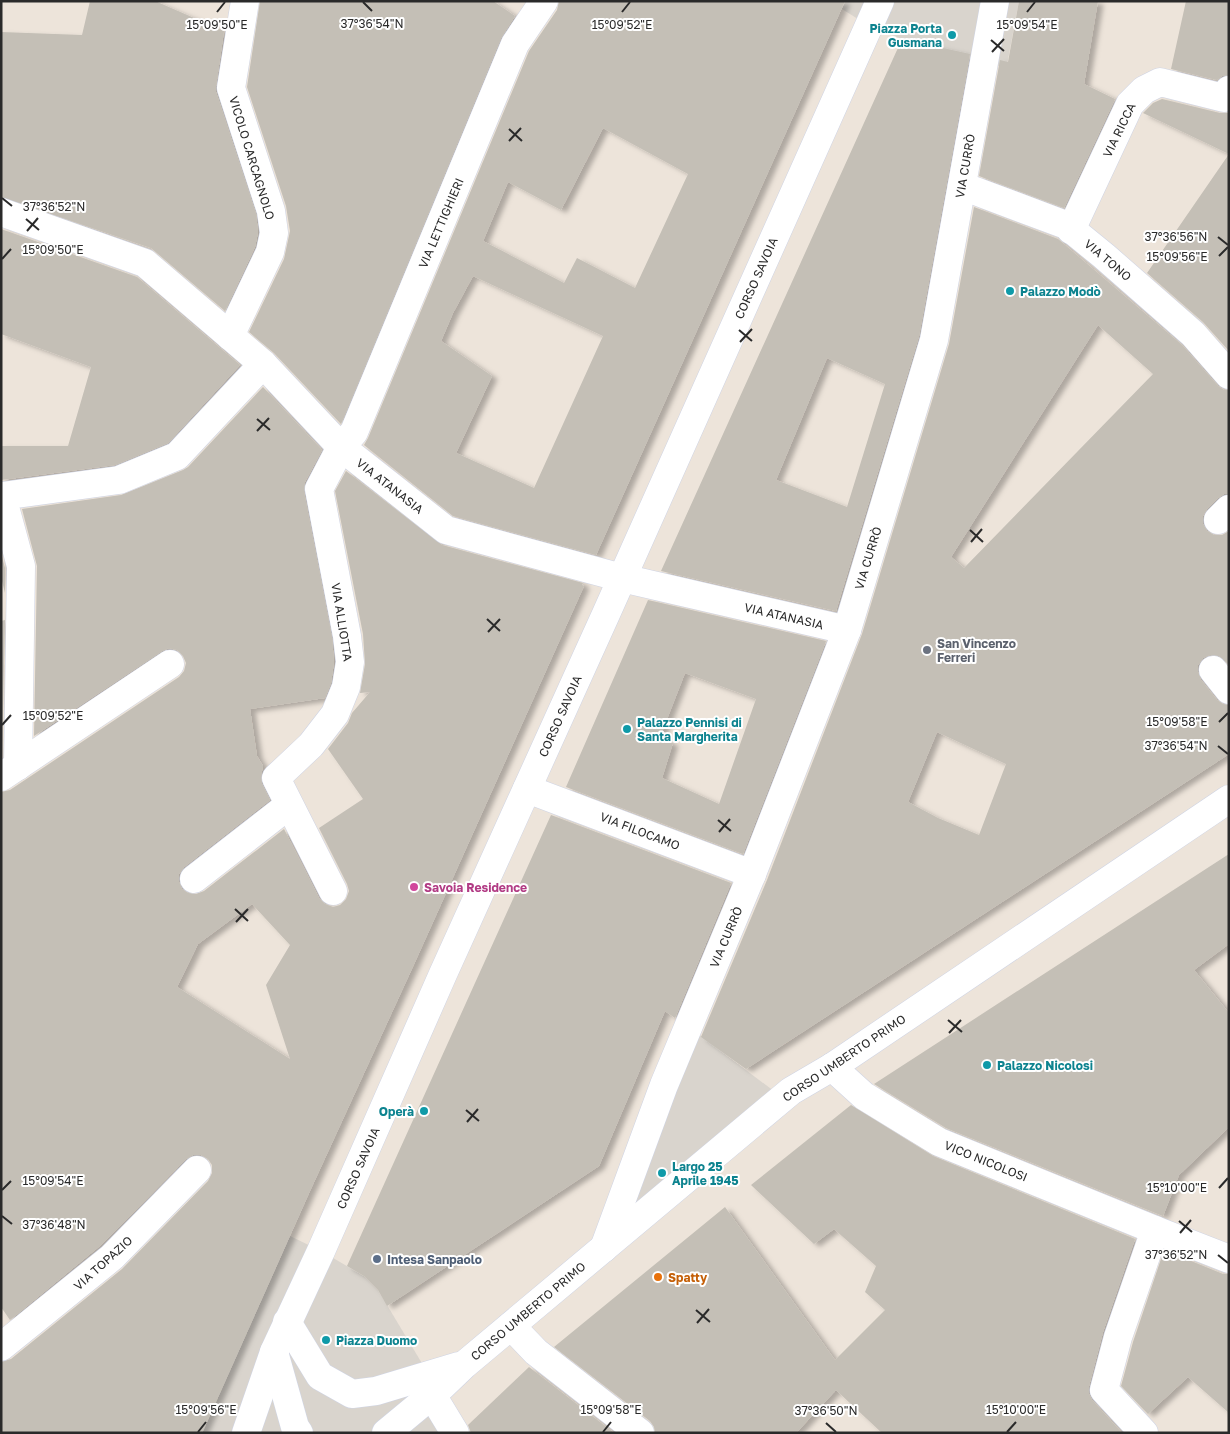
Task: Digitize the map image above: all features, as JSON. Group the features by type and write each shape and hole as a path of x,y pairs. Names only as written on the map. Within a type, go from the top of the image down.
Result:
{"street":[{"name":"VICOLO CARCAGNOLO","path":"230,336 270,252 274,233 271,211 231,88 245,1"},
{"name":"VIA LETTIGHIERI","path":"342,448 354,432 515,44 544,1"},
{"name":"CORSO SAVOIA","path":"246,1433 274,1352 287,1322 321,1251 443,974 880,1"},
{"name":"VIA CURRÒ","path":"604,1248 664,1085 752,874 847,630 934,340 995,1"},
{"name":"VIA RICCA","path":"1071,230 1130,104 1144,90 1160,82 1224,98 1229,90"},
{"name":"VIA TONO","path":"962,186 1066,225 1194,334 1229,375"},
{"name":"VIA ATANASIA","path":"1,212 145,263 263,364 342,448 446,530 622,578 847,630"},
{"path":"10,771 21,566 2,496 119,480 177,456 263,364"},
{"name":"VIA ALLIOTTA","path":"333,891 276,778 311,745 335,714 346,687 350,662 347,636 319,489 342,448"},
{"path":"10,771 170,664"},
{"name":"VIA FILOCAMO","path":"527,789 752,874"},
{"name":"CORSO UMBERTO PRIMO","path":"386,1433 464,1365 791,1091 832,1066 1229,799"},
{"path":"194,879 289,805"},
{"name":"VICO NICOLOSI","path":"832,1066 864,1096 939,1142 1229,1259"},
{"name":"VIA TOPAZIO","path":"1,1347 112,1257 197,1170"},
{"path":"1144,1433 1104,1390 1118,1337 1155,1230"},
{"path":"287,1322 320,1376 352,1394 376,1392 464,1365"},
{"path":"511,1326 536,1352 640,1433"},
{"path":"274,1352 295,1427 299,1433"},
{"path":"435,1392 455,1433"}],"shaded area":[{"name":"Piazza Porta Gusmana","path":"845,1 1019,1 1006,70 985,59 902,39 869,26 842,9"},
{"name":"Largo 25 Aprile 1945","path":"688,1029 701,1036 783,1098 604,1248"},
{"name":"Piazza Duomo","path":"290,1236 321,1251 364,1276 378,1290 429,1375 460,1433 202,1433"}],"building":[{"path":"90,1 155,1 224,31 216,92 256,214 258,232 255,247 225,311 151,248 1,197 1,32 82,35"},
{"path":"260,1 493,1 515,16 501,38 341,424 274,353 249,332 284,259 290,231 286,206 247,87"},
{"path":"559,1 845,1 596,555 453,516 364,445 529,51 557,10","holes":["603,128 688,174 635,288 577,258 564,283 483,241 508,182 561,210","473,276 603,336 534,488 456,453 492,376 441,341 453,313"]},
{"path":"1019,1 1098,1 1084,84 1115,99 1064,208 979,176 1000,60 1008,62"},
{"path":"1186,1 1229,1 1229,75 1222,76 1217,80 1171,69"},
{"path":"902,39 970,54 919,336 836,611 661,571","holes":["827,358 885,384 847,507 776,480"]},
{"path":"1162,99 1220,113 1229,113 1229,154 1143,113 1153,103"},
{"path":"1229,154 1229,351 1203,322 1147,273"},
{"path":"974,207 1058,239 1182,345 1218,386 1224,390 1229,390 1229,494 1224,494 1218,498 1207,509 1203,516 1203,524 1207,531 1214,535 1222,535 1229,531 1229,665 1219,656 1210,655 1203,658 1198,665 1198,672 1201,680 1217,700 1229,705 1229,754 746,1069 701,1037 767,880 862,634 949,344","holes":["1098,325 1153,374 964,568 951,557","937,732 1006,764 979,835 938,818 908,802"]},
{"path":"1,229 137,277 240,365 168,443 115,465 1,480 1,446 68,446 91,367 1,334"},
{"path":"263,387 322,450 305,482 304,492 332,638 334,662 331,683 325,698 250,709 257,756 263,766 262,784 270,800 184,867 179,874 179,882 182,889 188,893 196,894 204,891 284,829 319,898 325,904 333,907 340,905 346,899 349,891 319,828 363,799 328,749 348,723 352,713 370,692 360,693 365,664 363,634 335,491 346,471 442,545 583,583 582,585 584,586 202,1433 1,1433 1,1362 11,1359 122,1269 208,1181 212,1173 212,1165 208,1159 201,1155 193,1155 186,1159 101,1245 10,1320 1,1307 1,792 10,790 179,677 184,671 186,663 183,656 177,650 169,648 162,651 34,736 37,566 22,509 121,495 188,467","holes":["252,904 290,945 266,985 290,1059 177,987 198,944"]},
{"path":"1,553 5,568 5,593 1,577"},
{"name":"Palazzo Pennisi di Santa Margherita","path":"648,600 826,641 743,854 566,787","holes":["685,673 756,699 719,804 662,778 673,743 660,737"]},
{"path":"5,620 2,757 1,758 1,621"},
{"path":"551,815 731,883 675,1018 665,1011 599,1166 387,1306 378,1290 364,1276 347,1266"},
{"path":"1229,854 1229,944 1194,970 1229,1013 1229,1127 1179,1175 1163,1216 946,1128 874,1084"},
{"path":"851,1105 933,1156 1135,1239 1103,1332 1089,1386 1089,1394 1092,1400 1122,1433 882,1433 836,1390 796,1433 655,1433 650,1421 554,1347 725,1207 835,1360 885,1310 865,1292 876,1266 834,1229 814,1244 751,1185"},
{"path":"1164,1250 1223,1274 1229,1274 1229,1413 1188,1377 1148,1414 1121,1386 1133,1342"},
{"path":"529,1367 614,1433 471,1433 468,1425"}],"place":[{"name":"Piazza Porta Gusmana","path":"952,35"},
{"name":"Palazzo Modò","path":"1010,291"},
{"name":"San Vincenzo Ferreri","path":"927,650"},
{"name":"Palazzo Pennisi di Santa Margherita","path":"627,729"},
{"name":"Savoia Residence","path":"414,887"},
{"name":"Palazzo Nicolosi","path":"987,1065"},
{"name":"Operà","path":"424,1111"},
{"name":"Largo 25 Aprile 1945","path":"662,1173"},
{"name":"Intesa Sanpaolo","path":"377,1259"},
{"name":"Spatty","path":"658,1277"},
{"name":"Piazza Duomo","path":"326,1340"}]}
